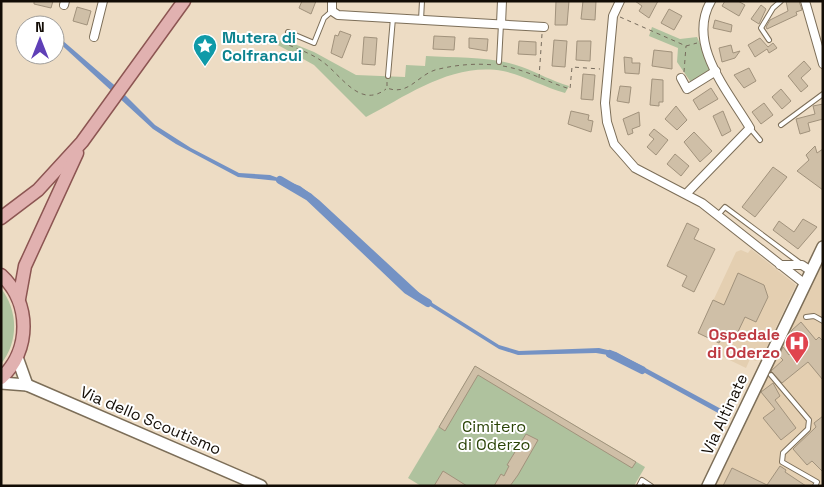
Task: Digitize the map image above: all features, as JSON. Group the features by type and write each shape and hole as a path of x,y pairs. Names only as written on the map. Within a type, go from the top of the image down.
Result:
{"main road":[{"path":"1,218 38,190 82,142 184,1"},
{"path":"19,299 25,266 82,142"},
{"path":"1,275 8,281 19,299 23,315 24,332 17,356 1,378"}],"street":[{"path":"94,36 103,1"},
{"path":"332,1 332,11 338,15 501,24 543,31"},
{"path":"501,24 502,1"},
{"path":"620,1 614,14 605,112 614,144 635,168 687,194 718,215 806,284"},
{"path":"687,194 750,128 716,72 703,42 703,18 711,1"},
{"path":"806,1 823,64"},
{"path":"681,78 687,89 716,72"},
{"name":"Via Altinate","path":"708,486 806,284 806,268 823,248"},
{"path":"780,265 806,268"},
{"path":"17,356 27,385"},
{"name":"Via dello Scoutismo","path":"1,382 27,385 261,486"}],"lane":[{"path":"421,20 422,1"},
{"path":"769,40 761,28 773,8 781,1"},
{"path":"288,32 314,42 324,18 332,11"},
{"path":"388,76 392,18"},
{"path":"499,62 501,24"},
{"path":"781,125 823,94"},
{"path":"750,128 760,140"},
{"path":"718,215 725,206 806,268"},
{"path":"806,316 814,316 823,321"},
{"path":"771,376 809,420 808,429 783,453 782,462 816,484 823,485"},
{"path":"639,486 642,480 651,486"}],"path":[{"path":"614,14 686,46 703,42"},
{"path":"539,78 543,31"},
{"path":"285,41 284,43 321,60 359,93 375,96 387,88"},
{"path":"681,78 684,76 686,46"},
{"path":"387,88 397,91 405,90 426,74 466,65 492,64 512,68 570,89 572,67 608,70"},
{"path":"387,88 388,76"}],"shaded area":[{"path":"751,249 796,285 763,355 756,361 750,359 746,368 715,353 719,343 698,333 736,252 741,250 748,253"},
{"name":"Ospedale di Oderzo","path":"823,256 823,486 715,486 736,445 733,441"}],"green space":[{"path":"652,27 680,39 697,37 712,70 693,82 690,81 677,62 678,48 649,36"},
{"path":"282,39 314,52 356,75 405,77 406,65 425,66 426,56 462,57 511,63 569,86 565,93 503,71 484,69 466,71 432,82 366,117 314,65 276,44"},
{"path":"1,288 11,306 14,326 11,346 1,364"},
{"name":"Cimitero di Oderzo","path":"475,366 645,467 634,486 421,486 408,478"}],"water":[{"path":"65,43 120,90 155,125 191,148 239,173 270,175 300,186 319,200 426,299 499,345 519,351 599,348 616,352 723,410 729,415 729,419 614,356 596,353 518,355 499,349 427,304 398,280 308,195 278,181 238,177 176,144 153,129 65,48"}],"building":[{"path":"34,1 53,1 51,8 34,4"},
{"path":"302,1 316,1 311,14 299,8"},
{"path":"556,1 569,1 567,25 555,25"},
{"path":"583,1 596,1 595,20 581,19"},
{"path":"635,1 658,1 649,18 639,11 642,6"},
{"path":"725,1 738,1 745,5 739,16 722,6"},
{"path":"786,1 799,1 802,10 796,12 797,15 767,29 766,27 770,20 788,11"},
{"path":"761,5 766,9 759,24 751,19"},
{"path":"77,7 91,11 87,25 73,21"},
{"path":"669,9 682,16 674,30 661,23"},
{"path":"715,20 732,25 731,32 713,28"},
{"path":"340,31 351,35 342,58 331,53 335,35 338,36"},
{"path":"434,36 455,37 454,50 433,49"},
{"path":"364,37 377,38 375,65 362,64"},
{"path":"469,38 488,39 487,51 469,48"},
{"path":"760,38 768,47 773,43 777,48 769,53 767,49 755,57 748,45"},
{"path":"554,40 567,41 565,67 552,66"},
{"path":"519,41 536,42 536,55 518,54"},
{"path":"577,41 591,41 590,61 576,60"},
{"path":"731,45 733,53 740,51 735,58 722,62 719,48"},
{"path":"654,50 672,52 672,69 652,66"},
{"path":"624,57 632,58 632,63 640,63 639,74 625,73"},
{"path":"804,61 811,69 801,78 808,86 801,92 788,76"},
{"path":"749,68 756,81 744,88 734,75"},
{"path":"583,74 595,75 593,100 581,99"},
{"path":"652,79 663,80 663,102 659,102 659,106 650,105"},
{"path":"620,86 631,87 629,103 617,101"},
{"path":"711,88 718,99 699,110 693,100"},
{"path":"781,89 791,101 782,109 772,97"},
{"path":"764,103 773,115 761,124 752,112"},
{"path":"823,104 823,119 808,123 810,131 800,134 796,119 815,114 813,106"},
{"path":"676,106 687,120 677,130 665,119"},
{"path":"571,111 589,115 588,120 593,121 591,132 568,124"},
{"path":"723,111 731,131 722,136 713,116"},
{"path":"639,112 640,126 632,129 633,133 628,135 623,119"},
{"path":"654,129 668,140 656,155 647,147 654,139 649,135"},
{"path":"694,132 712,151 700,162 684,142"},
{"path":"815,146 817,153 823,149 823,190 797,171 809,160 806,155"},
{"path":"675,154 689,166 681,176 667,164"},
{"path":"773,167 787,177 755,217 742,207"},
{"path":"803,219 817,227 798,249 773,230 779,221 794,232"},
{"path":"687,223 699,229 694,239 715,249 694,292 682,286 687,276 667,266"},
{"path":"738,273 764,285 768,297 756,322 745,317 735,338 724,334 719,343 698,333 713,300 724,305"},
{"path":"801,322 816,340 819,337 823,341 823,380 808,362 782,383 771,371 783,360 779,356 783,347 789,355 798,348 789,336 792,330"},
{"path":"475,366 636,462 632,468 478,375 445,431 439,427"},
{"path":"773,383 780,396 775,400 796,428 781,440 763,418 775,409 761,392"},
{"path":"823,416 823,472 812,461 807,465 793,449 816,427 814,423"},
{"path":"526,434 538,440 518,475 510,486 494,486 501,474 504,476 509,466 507,465"},
{"path":"780,466 786,470 785,472 806,486 723,486 732,468 767,485"},
{"path":"443,471 467,486 434,486"}],"waterway":[{"path":"280,180 309,197 407,290 428,303"},
{"path":"610,354 642,370"}],"place":[{"name":"Mutera di Colfrancui","path":"205,67"},
{"name":"Ospedale di Oderzo","path":"797,364"}]}
